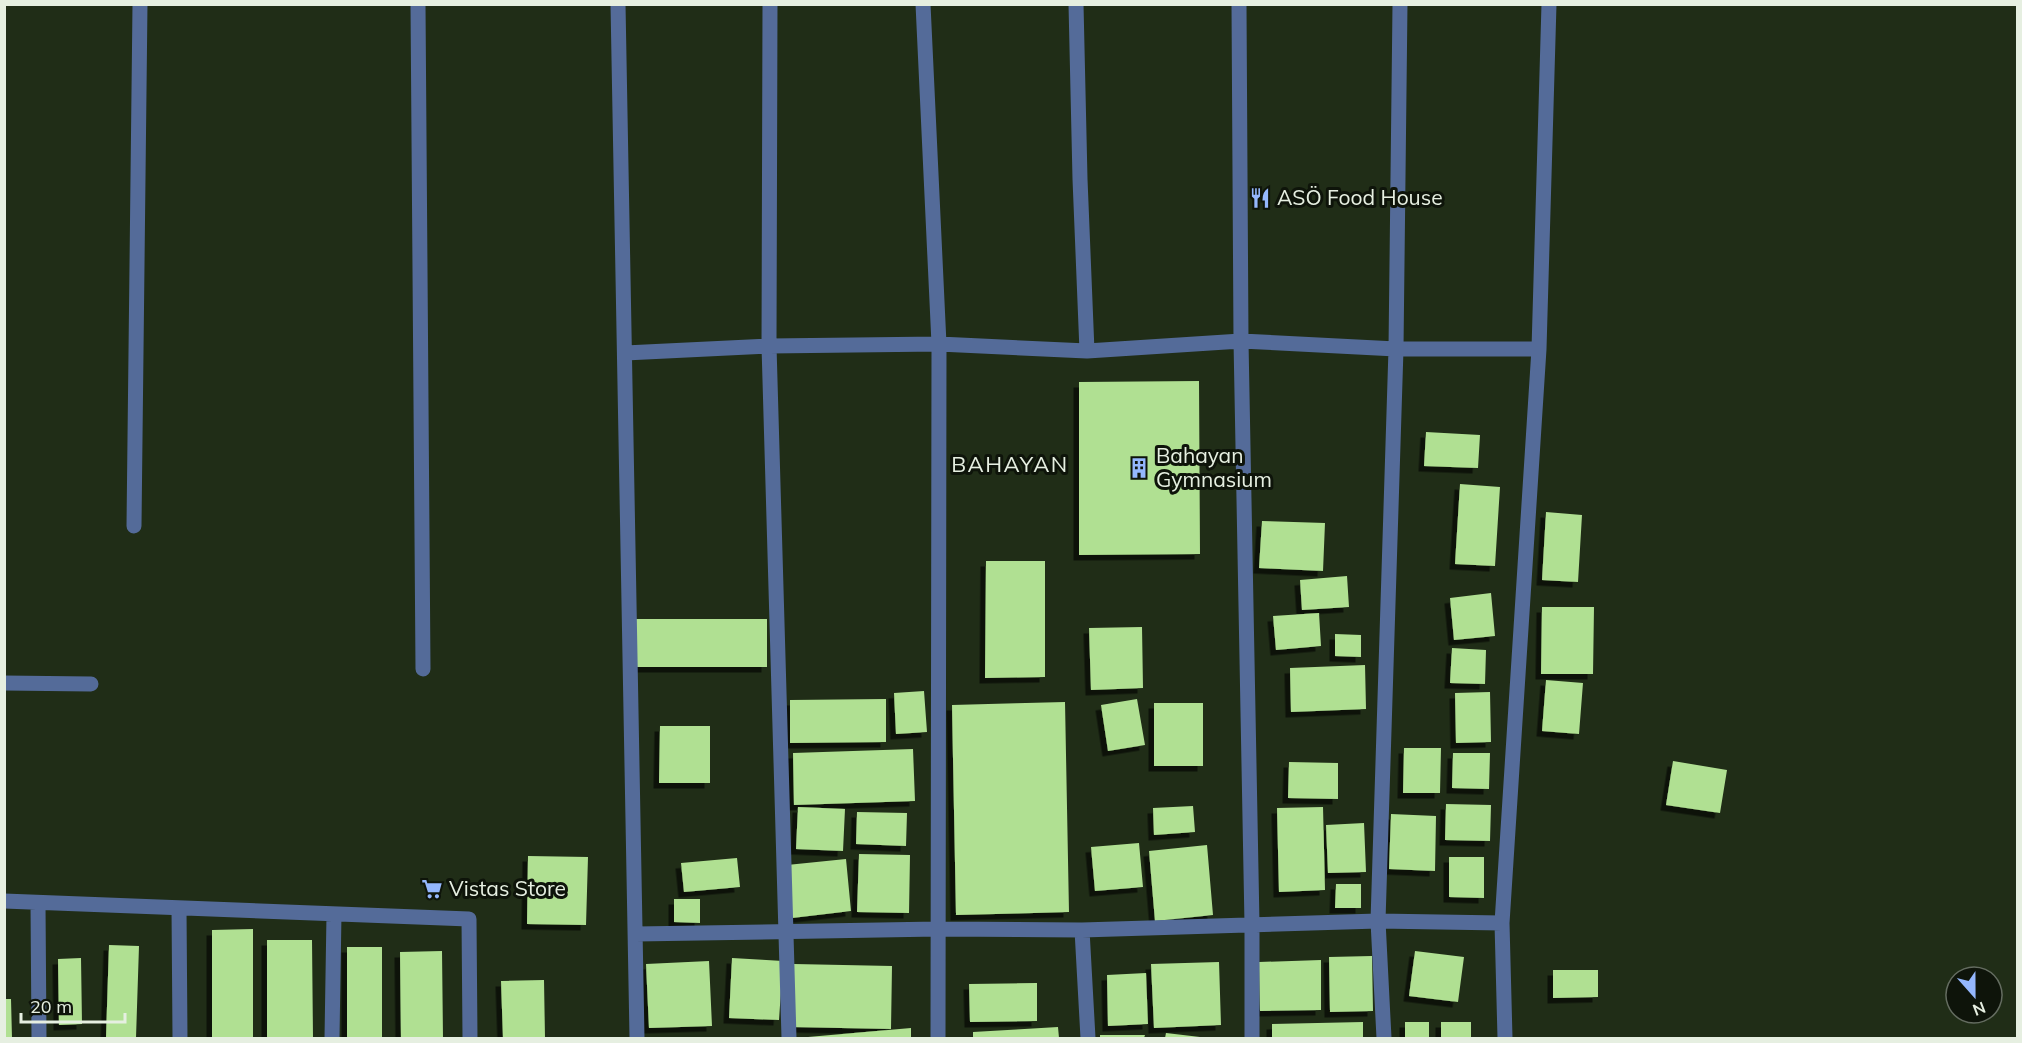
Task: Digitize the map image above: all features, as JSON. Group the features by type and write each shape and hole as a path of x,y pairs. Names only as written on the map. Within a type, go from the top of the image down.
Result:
{"street":[{"path":"134,526 140,4"},
{"path":"418,4 423,669"},
{"path":"618,4 637,1038"},
{"path":"770,4 769,346 789,1038"},
{"path":"923,4 939,344 938,1038"},
{"path":"1076,4 1087,351"},
{"path":"1239,4 1241,341 1252,1038"},
{"path":"1384,1038 1378,921 1396,349 1400,4"},
{"path":"1505,1038 1502,923 1539,349 1549,4"},
{"path":"625,353 769,346 939,344 1087,351 1241,341 1396,349 1539,349"},
{"path":"4,683 91,684"},
{"path":"4,901 469,919 470,1038"},
{"path":"38,903 39,1038"},
{"path":"179,908 180,1038"},
{"path":"332,1038 334,914"},
{"path":"636,934 938,929 1082,930 1378,921 1502,923"},
{"path":"1082,930 1088,1038"}],"building":[{"name":"Bahayan Gymnasium","path":"1199,381 1200,554 1079,555 1079,382"},
{"path":"1426,432 1480,435 1478,468 1424,466"},
{"path":"1460,484 1500,487 1495,566 1455,564"},
{"path":"1546,512 1582,515 1578,582 1542,580"},
{"path":"1262,521 1325,523 1323,571 1259,568"},
{"path":"986,561 1045,561 1045,677 985,678"},
{"path":"1347,576 1349,607 1302,610 1300,580"},
{"path":"1491,593 1495,636 1454,640 1450,598"},
{"path":"1542,607 1594,607 1593,674 1541,674"},
{"path":"1319,613 1321,646 1276,650 1273,616"},
{"path":"636,619 767,619 767,667 636,667"},
{"path":"1142,627 1143,688 1091,690 1089,628"},
{"path":"1335,634 1361,635 1361,657 1335,656"},
{"path":"1452,648 1486,650 1485,684 1450,683"},
{"path":"1365,665 1366,709 1291,712 1290,668"},
{"path":"1546,680 1583,683 1579,734 1542,731"},
{"path":"924,691 927,732 896,734 894,693"},
{"path":"1490,692 1491,742 1456,743 1455,693"},
{"path":"886,699 886,742 790,743 790,700"},
{"path":"1137,699 1145,745 1108,751 1101,705"},
{"path":"1065,702 1069,912 956,915 952,705"},
{"path":"1154,703 1203,703 1203,766 1154,766"},
{"path":"660,726 710,726 710,783 659,783"},
{"path":"1404,748 1441,748 1440,793 1403,793"},
{"path":"913,749 915,801 794,805 793,753"},
{"path":"1453,753 1490,753 1489,789 1452,788"},
{"path":"1673,761 1727,770 1720,813 1666,805"},
{"path":"1289,762 1338,763 1338,799 1288,798"},
{"path":"1446,804 1491,805 1490,841 1445,840"},
{"path":"1193,806 1195,832 1154,835 1153,808"},
{"path":"798,807 845,809 843,851 796,849"},
{"path":"1323,807 1325,890 1279,892 1277,808"},
{"path":"857,812 907,813 906,846 856,844"},
{"path":"1391,814 1436,816 1435,871 1389,869"},
{"path":"1364,823 1366,872 1328,873 1326,825"},
{"path":"1139,843 1143,887 1095,891 1091,847"},
{"path":"1207,845 1213,915 1155,921 1149,851"},
{"path":"859,854 910,855 909,913 857,912"},
{"path":"528,856 588,857 586,925 527,924"},
{"path":"1449,857 1484,857 1484,898 1449,897"},
{"path":"737,858 740,887 684,892 681,863"},
{"path":"846,859 851,911 792,918 787,865"},
{"path":"1336,884 1361,884 1361,908 1335,908"},
{"path":"674,899 700,899 700,923 674,922"},
{"path":"253,929 253,1038 212,1038 212,930"},
{"path":"267,940 312,940 313,1038 267,1038"},
{"path":"109,945 139,946 136,1038 106,1038"},
{"path":"347,947 382,947 382,1038 347,1038"},
{"path":"442,951 443,1038 401,1038 400,952"},
{"path":"1415,951 1464,957 1458,1002 1409,996"},
{"path":"1372,956 1373,1011 1330,1012 1329,957"},
{"path":"81,958 82,1024 59,1025 58,959"},
{"path":"732,958 783,961 779,1020 729,1018"},
{"path":"1321,960 1321,1010 1260,1011 1259,962"},
{"path":"709,961 712,1026 649,1028 646,964"},
{"path":"1219,962 1221,1025 1154,1028 1151,964"},
{"path":"794,964 892,966 891,1029 792,1027"},
{"path":"1553,970 1598,970 1598,997 1553,998"},
{"path":"1146,973 1148,1024 1108,1026 1107,975"},
{"path":"544,980 545,1038 503,1038 501,981"},
{"path":"1037,983 1037,1021 970,1022 969,984"},
{"path":"4,999 11,999 12,1038 4,1038"},
{"path":"1363,1022 1363,1038 1272,1038 1272,1024"},
{"path":"1405,1022 1429,1022 1429,1038 1405,1038"},
{"path":"1441,1022 1471,1022 1471,1038 1441,1038"},
{"path":"1058,1027 1059,1038 973,1038 973,1032"},
{"path":"911,1028 911,1038 808,1037"},
{"path":"1166,1033 1200,1037 1200,1038 1165,1038"},
{"path":"1100,1035 1145,1035 1144,1038 1100,1038"}],"place":[{"name":"ASÖ Food House","path":"1260,198"},
{"name":"Bahayan Gymnasium","path":"1139,468"},
{"name":"Vistas Store","path":"432,889"}],"district":[{"name":"BAHAYAN","path":"1010,464"}]}
